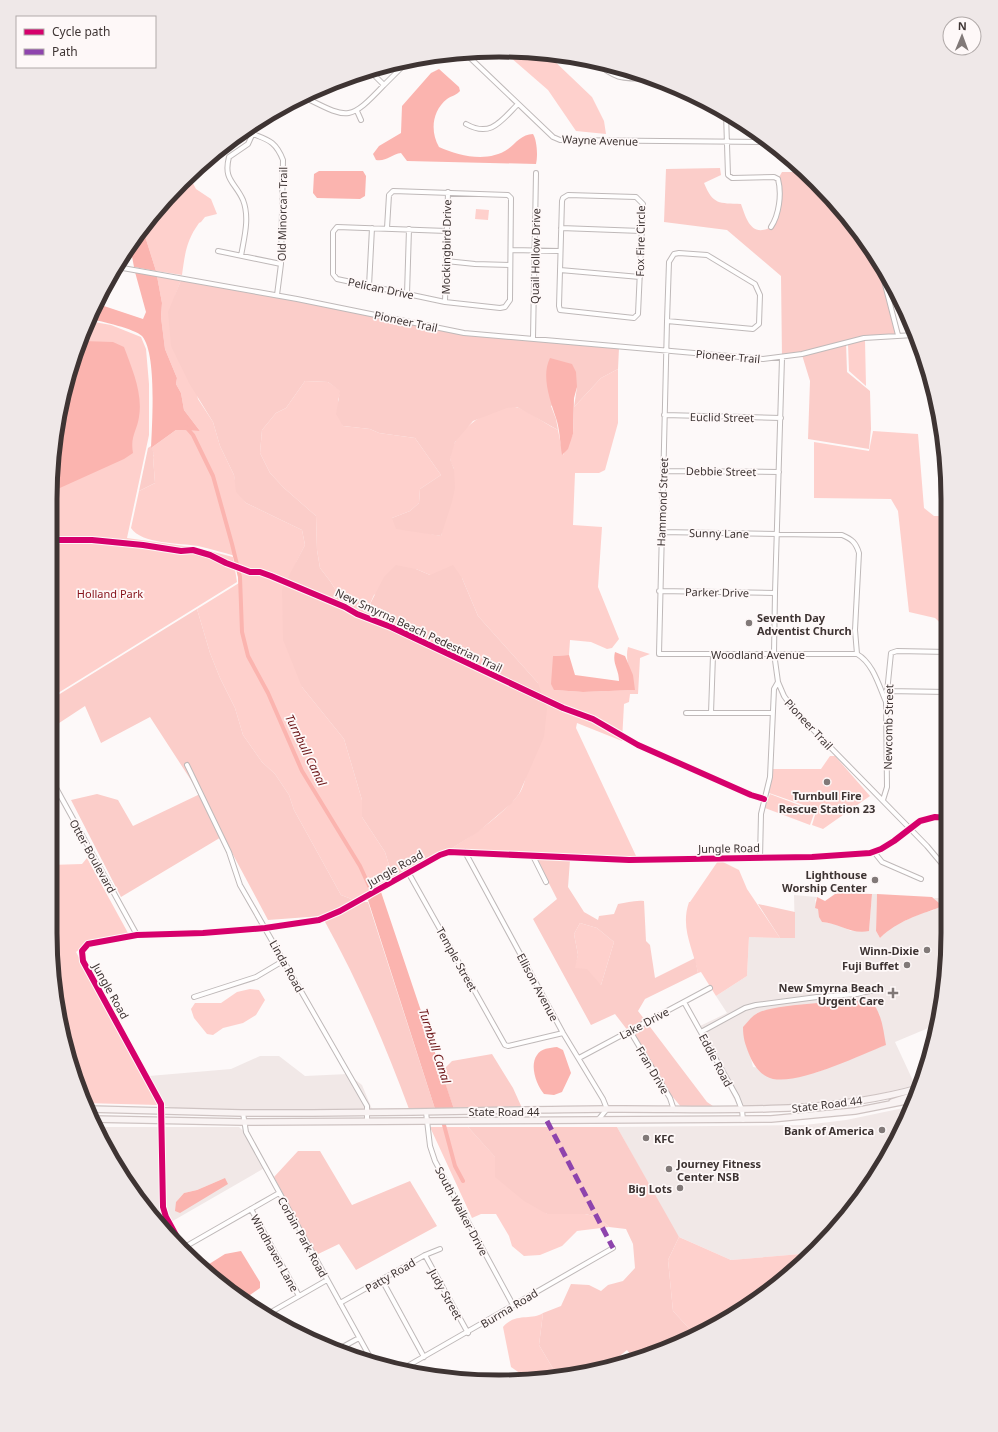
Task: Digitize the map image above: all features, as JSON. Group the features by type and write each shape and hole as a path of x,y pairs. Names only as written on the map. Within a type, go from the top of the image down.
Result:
{"main road":[{"name":"State Road 44","path":"94,1109 243,1113 546,1111 607,1109 742,1110 805,1108 854,1102 912,1089"},
{"path":"887,1105 909,1096"},
{"name":"State Road 44","path":"99,1119 243,1122 743,1120 799,1118 855,1111 908,1101"},
{"path":"546,1111 546,1121"}],"street":[{"name":"Wayne Avenue","path":"470,58 553,137 560,140 760,142"},
{"path":"310,100 336,113 344,114 357,111 401,68"},
{"path":"603,69 607,73 621,79 633,78"},
{"path":"374,75 384,85"},
{"path":"466,124 476,130 487,130 499,124 518,104"},
{"path":"357,111 362,120"},
{"path":"726,120 728,175 732,178 774,177 778,179 780,185 777,218 772,228"},
{"path":"241,256 246,228 246,215 242,200 229,180 226,168 229,157 248,144 252,133"},
{"name":"Old Minorcan Trail","path":"252,133 278,148 283,160 281,264 277,295"},
{"name":"Quail Hollow Drive","path":"532,338 536,173"},
{"path":"388,228 390,193 393,190 448,192"},
{"name":"Pelican Drive","path":"447,231 337,227 333,232 334,277 445,302 500,308 505,307 510,300 511,198 508,195 448,192"},
{"name":"Mockingbird Drive","path":"445,302 448,192"},
{"name":"Fox Fire Circle","path":"568,195 636,197 643,204 638,314 634,318 560,310 561,228 562,201 563,198 568,195"},
{"path":"369,286 372,228"},
{"path":"561,228 642,230"},
{"path":"407,294 409,229"},
{"path":"511,250 560,251"},
{"path":"218,251 281,264"},
{"name":"Hammond Street","path":"659,654 659,591 663,471 664,415 666,350 667,320 669,262 674,254 679,252 707,254 755,284 760,291 759,324 754,329 667,320"},
{"path":"446,261 510,265"},
{"name":"Pioneer Trail","path":"122,268 277,295 464,333 763,359 782,358 774,593 774,653 778,682 784,696 794,710 910,828 941,863"},
{"path":"560,270 640,277"},
{"path":"885,284 898,335"},
{"path":"782,358 864,338 909,335"},
{"name":"Euclid Street","path":"664,415 780,418"},
{"name":"Debbie Street","path":"663,471 779,472"},
{"name":"Sunny Lane","path":"661,532 842,535 853,540 859,553 856,630 857,654"},
{"name":"Parker Drive","path":"659,591 774,593"},
{"name":"Newcomb Street","path":"883,800 887,787 886,702 889,691 891,653 897,651 941,652"},
{"name":"Woodland Avenue","path":"659,654 857,654"},
{"path":"857,654 864,658 886,702"},
{"path":"711,713 713,655"},
{"path":"760,858 762,814 770,777 774,689 778,682"},
{"path":"881,691 941,692"},
{"path":"686,713 772,713"},
{"name":"Linda Road","path":"186,765 228,852 240,886 364,1100 368,1112 367,1122"},
{"name":"Otter Boulevard","path":"57,790 137,935"},
{"path":"910,828 927,818 941,818"},
{"name":"Jungle Road","path":"174,1232 166,1218 164,1207 163,1112 158,1098 81,956 82,950 88,944 137,935 203,934 265,928 319,920 361,899 440,855 465,852 629,860 812,857 874,852 894,841 910,828"},
{"name":"Ellison Avenue","path":"465,852 563,1033 603,1099 607,1109"},
{"path":"874,852 882,862 921,879"},
{"path":"533,856 546,882"},
{"name":"Temple Street","path":"408,872 506,1046 563,1033"},
{"path":"194,997 256,977 283,961"},
{"name":"Lake Drive","path":"579,1058 710,988"},
{"path":"701,1032 745,1008 756,1005 824,996 857,994 882,988"},
{"name":"Eddie Road","path":"684,1002 742,1110 743,1120"},
{"name":"Fran Drive","path":"630,1031 670,1098 674,1110"},
{"path":"854,1102 855,1111"},
{"path":"598,1120 607,1109"},
{"name":"South Walker Drive","path":"426,1112 430,1146 435,1161 513,1305"},
{"name":"Corbin Park Road","path":"243,1113 243,1122 246,1132 369,1355"},
{"path":"186,1246 279,1193"},
{"name":"Windhaven Lane","path":"251,1209 299,1296"},
{"name":"Burma Road","path":"408,1366 468,1333 513,1305 613,1248"},
{"name":"Patty Road","path":"340,1303 425,1255 440,1249"},
{"name":"Judy Street","path":"425,1255 468,1333"},
{"path":"272,1312 327,1280"},
{"path":"382,1280 424,1357"},
{"path":"343,1346 359,1338"}],"shaded area":[{"path":"439,69 459,87 460,91 447,99 438,109 434,122 434,134 439,147 455,153 474,157 492,156 508,149 522,137 533,134 537,148 536,164 407,161 401,153 383,160 376,160 373,154 379,146 401,133 402,106 431,73"},
{"path":"720,168 721,175 704,183 710,195 722,203 741,204 750,225 759,230 764,230 771,227 776,217 780,198 778,179 782,172 796,172 812,186 850,230 867,253 885,284 898,335 846,342 847,372 870,391 871,429 869,449 808,439 810,381 802,355 782,358 781,276 727,230 664,222 666,169"},
{"path":"319,171 363,171 366,176 365,196 360,199 317,198 313,193 314,174"},
{"path":"145,234 156,271 134,267 131,253"},
{"path":"135,272 157,276 162,303 161,317 165,349 177,378 176,384 181,393 184,410 200,431 176,430 151,448 153,406 152,373 147,345 142,336 138,333 95,320 102,305 143,319 146,312"},
{"path":"181,280 297,301 464,335 619,348 618,369 601,378 574,407 577,387 551,406 558,430 517,407 507,408 473,421 455,442 450,459 454,469 455,488 441,536 396,529 392,518 410,511 419,503 420,489 441,475 415,438 379,433 370,429 343,426 336,414 340,391 328,382 305,381 286,408 276,413 262,430 260,453 270,473 284,488 316,516 317,550 320,568 341,598 342,605 354,611 369,606 384,577 396,565 416,569 430,575 453,565 462,578 478,616 538,683 547,709 544,737 519,794 511,804 478,832 449,850 439,853 393,878 385,852 362,817 362,800 344,739 302,687 283,640 282,589 305,545 302,530 246,503 236,492 234,475 220,446 213,422 189,383 171,346 168,312"},
{"path":"86,341 113,342 124,347 136,381 140,408 139,417 132,442 133,453 124,459 57,489 58,470 65,413 80,357"},
{"path":"550,358 572,364 576,372 577,387 574,398 573,434 568,449 562,455 558,427 546,380 547,365"},
{"path":"151,446 154,454 155,483 139,491 148,448"},
{"path":"197,609 210,653 220,678 235,708 243,735 262,762 275,774 289,795 294,810 341,895 354,900 322,916 268,920 223,836 121,897 71,800 97,794 118,800 133,826 200,794 150,717 101,743 85,706 57,724 57,696"},
{"path":"615,652 625,656 633,675 635,690 583,692 554,690 551,684 553,656 569,655 575,675 619,681 614,660"},
{"path":"536,858 570,860 568,887 584,912 598,920 599,916 614,914 618,904 644,901 646,941 650,945 655,978 695,958 698,973 645,999 638,1011 707,1102 716,1108 682,1108 646,1065 635,1040 615,1014 591,1025 533,919 557,899","holes":["580,923 597,928 614,942 601,985 587,969 575,968 578,955 574,934"]},
{"path":"381,892 454,1109 435,1109 368,900"},
{"path":"835,894 872,894 869,931 863,932 851,930 834,924 822,922 819,917 818,909 815,908 817,897 825,901"},
{"path":"872,894 877,894 876,931 880,938 893,926 922,913 934,910 936,901 934,898 941,898 940,962 931,1027 895,1042 914,1085 863,1098 820,1103 738,1107 702,1034 746,1010 757,1007 817,999 857,996 885,990 884,986 857,992 817,994 756,1003 744,1006 700,1030 698,1027 727,1013 716,996 747,976 749,937 795,938 794,895 817,897 815,900 822,922 839,925 851,931 869,930","holes":["823,1003 879,1013 885,1045 818,1072 807,1074 753,1067 743,1027 757,1013 772,1009"]},
{"path":"877,894 932,897 939,903 940,907 901,923 880,938 876,931"},
{"path":"361,902 368,902 435,1109 409,1109 370,1013 324,920"},
{"path":"758,904 795,912 795,938 780,938"},
{"path":"870,1000 880,1015 886,1045 830,1068 799,1077 773,1079 764,1075 755,1066 746,1047 743,1027 756,1014 793,1005"},
{"path":"557,1047 563,1050 571,1073 562,1092 554,1095 544,1094 535,1076 535,1060 541,1051"},
{"path":"492,1054 513,1088 522,1108 454,1109 441,1072 452,1061"},
{"path":"260,1056 279,1056 305,1076 348,1074 362,1085 372,1109 181,1109 164,1106 149,1076 231,1069"},
{"path":"904,1108 882,1154 867,1179 850,1202 812,1246 803,1254 731,1260 677,1236 617,1127 805,1125 846,1120"},
{"path":"103,1127 239,1127 250,1137 268,1166 167,1224 131,1179","holes":["225,1178 176,1202 184,1193 197,1190"]},
{"path":"468,1127 617,1127 679,1237 668,1260 673,1311 691,1330 641,1352 631,1355 627,1350 616,1359 585,1367 555,1371 539,1345 543,1313 561,1306 571,1284 589,1285 601,1291 608,1285 623,1281 635,1268 633,1244 626,1229 609,1227 598,1217 585,1214 547,1214 524,1201 495,1177 495,1157"},
{"path":"298,1151 320,1151 352,1205 410,1181 437,1226 356,1270 339,1244 316,1255 274,1177"},
{"path":"225,1178 228,1184 180,1213 175,1211 176,1202 184,1193 197,1190"},
{"path":"241,1251 260,1282 260,1288 247,1297 208,1265 225,1254"}],"green space":[{"path":"511,57 554,61 592,97 604,121 606,134 576,131 548,90"},
{"path":"192,181 196,189 211,199 217,214 205,217 199,223 191,236 182,275 156,271 145,236 148,230"},
{"path":"476,209 489,210 488,220 475,219"},
{"path":"157,276 181,280 175,296 198,399 213,422 220,446 234,475 237,491 246,503 302,530 305,545 296,563 302,687 344,739 362,800 362,817 385,852 393,878 354,900 341,895 294,810 289,795 275,774 262,762 243,735 235,708 220,678 210,653 197,609 239,583 235,556 198,546 152,540 136,533 131,528 139,491 155,483 154,454 151,448 176,430 200,431 184,410 181,393 176,384 177,378 165,349 161,317 162,303"},
{"name":"Holland Park","path":"95,322 111,325 141,337 146,349 149,384 149,435 127,538 198,548 233,557 237,582 57,694 58,470 65,413 80,357"},
{"path":"865,340 866,386 849,371 848,344"},
{"path":"618,369 618,423 605,470 599,473 575,473 573,525 602,527 598,587 619,639 612,648 607,649 591,642 570,640 569,655 553,656 554,690 583,692 634,690 627,658 628,647 650,654 640,658 638,694 630,694 629,702 624,704 622,741 577,723 576,728 637,858 449,850 477,832 495,818 519,794 527,774 538,683 478,616 462,578 430,575 416,569 374,595 369,606 354,611 342,605 341,598 320,568 317,550 316,516 284,488 270,473 260,453 262,430 276,413 286,408 305,381 328,382 341,391 338,400 343,426 370,429 379,433 415,438 441,475 420,489 419,503 410,511 392,518 421,532 441,536 454,469 450,458 452,448 457,438 465,430 474,422 494,411 515,407 529,413 558,430 563,455 573,434 574,407 601,378"},
{"path":"873,431 918,434 924,508 934,516 941,516 941,624 935,618 909,612 898,511 891,499 814,498 814,442 869,451"},
{"path":"830,756 835,756 870,796 823,829 812,825 816,812 815,809 769,793 772,769 821,769"},
{"path":"770,794 815,811 810,825 765,808"},
{"path":"87,858 128,933 88,942 76,952 158,1105 92,1103 80,1075 65,1019 61,991 57,933 57,865 82,864"},
{"path":"718,861 739,870 747,889 780,938 749,937 747,976 716,996 701,972 698,973 688,938 686,921 689,902"},
{"path":"580,923 597,928 614,942 601,985 574,968 578,955 574,934"},
{"path":"250,989 259,990 265,1000 256,1015 243,1023 223,1028 213,1035 207,1034 194,1018 191,1009 195,1003 221,1003 237,992"},
{"path":"430,1127 468,1127 547,1214 585,1214 598,1217 609,1227 577,1231 562,1246 540,1255 524,1256 512,1246 509,1236 496,1214 481,1214 472,1218"},
{"path":"679,1237 731,1260 803,1254 768,1284 745,1301 720,1316 691,1330 673,1311 668,1260"},
{"path":"543,1313 539,1345 555,1371 521,1374 511,1367 503,1327 508,1322 518,1318"}],"waterway":[{"name":"Turnbull Canal","path":"186,427 193,435 213,476 232,544 240,577 242,632 248,656 268,693 302,771 360,866 376,901"},
{"path":"444,1125 455,1166 463,1181"}],"marked path":[{"path":"547,1121 613,1248"}],"cycle path":[{"name":"New Smyrna Beach Pedestrian Trail","path":"57,540 92,540 143,545 181,551 193,550 210,555 250,572 260,572 271,576 345,607 357,614 391,627 563,708 593,719 638,745 751,795 764,799"},
{"path":"175,1233 166,1217 163,1207 161,1104 83,961 82,951 88,944 137,935 203,933 265,928 319,920 340,911 440,855 449,852 629,860 812,857 870,853 881,849 894,841 920,821 935,817 941,817"}],"place":[{"name":"Seventh Day Adventist Church","path":"749,623"},
{"name":"Turnbull Fire Rescue Station 23","path":"827,782"},
{"name":"Lighthouse Worship Center","path":"875,880"},
{"name":"Winn-Dixie","path":"927,950"},
{"name":"Fuji Buffet","path":"907,965"},
{"name":"New Smyrna Beach Urgent Care","path":"893,993"},
{"name":"Bank of America","path":"882,1130"},
{"name":"KFC","path":"646,1138"},
{"name":"Journey Fitness Center NSB","path":"669,1169"},
{"name":"Big Lots","path":"680,1188"}]}
